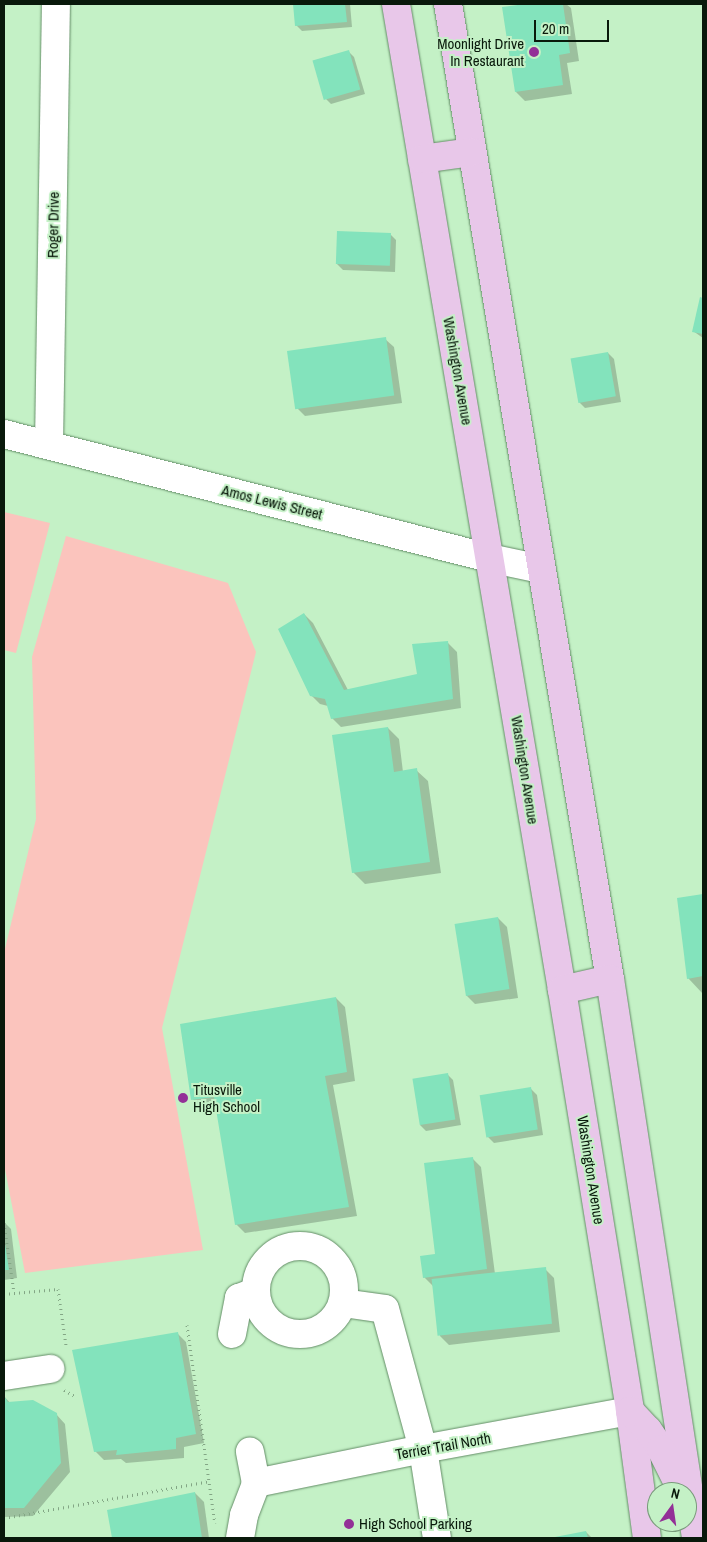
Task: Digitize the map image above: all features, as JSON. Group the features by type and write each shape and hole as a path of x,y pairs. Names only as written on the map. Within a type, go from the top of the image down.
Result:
{"main road":[{"name":"Washington Avenue","path":"396,4 562,990 630,1411 647,1538"},
{"path":"448,4 610,980 685,1482"},
{"path":"422,159 472,152"},
{"path":"562,990 610,980"},
{"path":"630,1411 648,1430 661,1449 676,1482"}],"street":[{"name":"Roger Drive","path":"50,445 56,4"},
{"name":"Amos Lewis Street","path":"4,434 489,558 541,569"},
{"path":"298,1246 316,1248 327,1255 339,1268 345,1286 343,1303 337,1316 324,1328 304,1335 286,1333 268,1322 258,1308 255,1292 262,1266 271,1255 283,1249 298,1246"},
{"path":"232,1334 239,1298 255,1292"},
{"path":"343,1303 385,1309 422,1449 437,1538"},
{"path":"4,1376 50,1369"},
{"name":"Terrier Trail North","path":"256,1483 422,1449 630,1411"},
{"path":"228,1534 244,1514 256,1483 250,1452"}],"path":[{"path":"4,1223 14,1292"},
{"path":"4,1294 58,1289 66,1345"},
{"path":"186,1325 209,1481 228,1534"},
{"path":"4,1518 209,1481"}],"shaded area":[{"path":"4,512 50,523 16,653 4,650"},
{"path":"66,536 228,583 256,652 162,1028 203,1250 25,1273 4,1164 4,953 36,819 32,657"}],"building":[{"path":"293,4 345,4 347,22 295,26"},
{"path":"525,4 563,4 570,53 559,55 563,85 515,92 502,7"},
{"path":"349,50 360,89 324,100 312,60"},
{"path":"337,231 391,233 390,266 336,264"},
{"path":"700,297 703,298 703,334 692,332"},
{"path":"386,337 394,395 295,409 287,351"},
{"path":"608,352 616,396 578,403 571,359"},
{"path":"304,613 344,690 417,674 412,644 448,641 453,699 331,719 325,699 310,696 278,629"},
{"path":"388,727 394,772 417,768 430,862 352,873 332,735"},
{"path":"703,894 703,976 687,979 677,898"},
{"path":"498,917 509,989 466,996 455,924"},
{"path":"336,997 347,1072 325,1076 349,1207 235,1225 214,1097 191,1100 180,1024"},
{"path":"448,1073 455,1119 420,1125 412,1079"},
{"path":"531,1087 538,1129 486,1138 480,1095"},
{"path":"473,1157 487,1269 423,1278 420,1256 435,1254 424,1163"},
{"path":"4,1238 9,1270 4,1270"},
{"path":"546,1267 552,1324 438,1336 432,1279"},
{"path":"178,1332 196,1434 176,1438 176,1449 116,1455 117,1450 94,1452 72,1350"},
{"path":"4,1396 8,1402 33,1400 57,1413 61,1463 24,1508 4,1508"},
{"path":"195,1492 202,1538 112,1538 107,1510"},
{"path":"586,1531 588,1538 555,1538 555,1537"}],"place":[{"name":"Moonlight Drive In Restaurant","path":"534,52"},
{"name":"Titusville High School","path":"183,1098"},
{"name":"High School Parking","path":"349,1524"}]}
